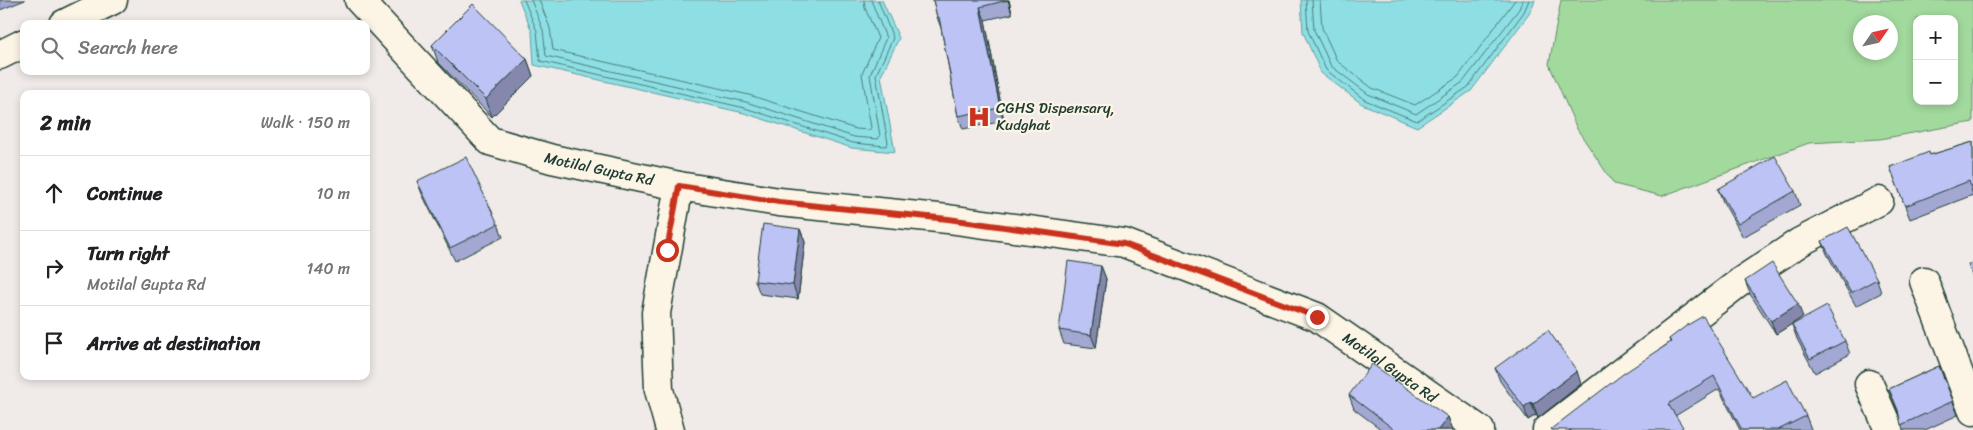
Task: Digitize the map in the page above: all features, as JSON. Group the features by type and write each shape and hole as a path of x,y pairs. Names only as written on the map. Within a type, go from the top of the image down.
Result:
{"street":[{"path":"72,20 114,0"},
{"name":"Motilal Gupta Rd","path":"359,0 490,141 552,159 679,186 779,202 948,219 1124,244 1317,317 1480,430"},
{"path":"0,55 20,45"},
{"path":"670,430 660,390 656,313 679,186"},
{"path":"1547,430 1740,282 1800,242 1878,201"},
{"path":"1924,281 1973,411"},
{"path":"1869,384 1889,430"}],"green space":[{"path":"1561,0 1973,0 1973,122 1880,139 1809,143 1662,196 1614,184 1577,129 1549,64"}],"water":[{"path":"519,0 882,0 899,38 881,76 895,152 852,148 744,113 534,65 532,32"},
{"path":"1301,0 1535,0 1529,14 1471,91 1417,127 1362,104 1321,73 1303,32"}],"building":[{"path":"933,0 1008,0 980,7 1000,108 958,116 939,17 937,17"},
{"path":"473,4 527,59 486,99 432,45"},
{"path":"1973,142 1973,195 1969,181 1905,206 1890,167 1929,152 1930,155"},
{"path":"1775,156 1795,191 1738,224 1718,189"},
{"path":"466,157 498,224 450,248 417,181"},
{"path":"763,224 800,229 793,285 755,281"},
{"path":"1848,227 1877,279 1851,293 1822,241"},
{"path":"1068,261 1101,266 1091,335 1059,330"},
{"path":"1772,263 1798,304 1771,321 1745,281"},
{"path":"1973,263 1973,278 1968,265"},
{"path":"1827,306 1845,341 1810,359 1792,325"},
{"path":"1703,316 1753,398 1787,380 1806,416 1778,430 1742,430 1714,376 1668,404 1683,427 1679,430 1551,429 1623,374 1671,342 1669,339 1686,326"},
{"path":"1548,330 1577,371 1533,404 1531,402 1524,407 1495,368"},
{"path":"1372,364 1448,417 1438,430 1395,430 1349,395"},
{"path":"1939,366 1953,401 1901,425 1898,410 1889,389"}],"place":[{"name":"CGHS Dispensary, Kudghat","path":"979,117"}],"route":[{"path":"667,250 679,186 779,202 948,219 1124,244 1317,317"}]}
